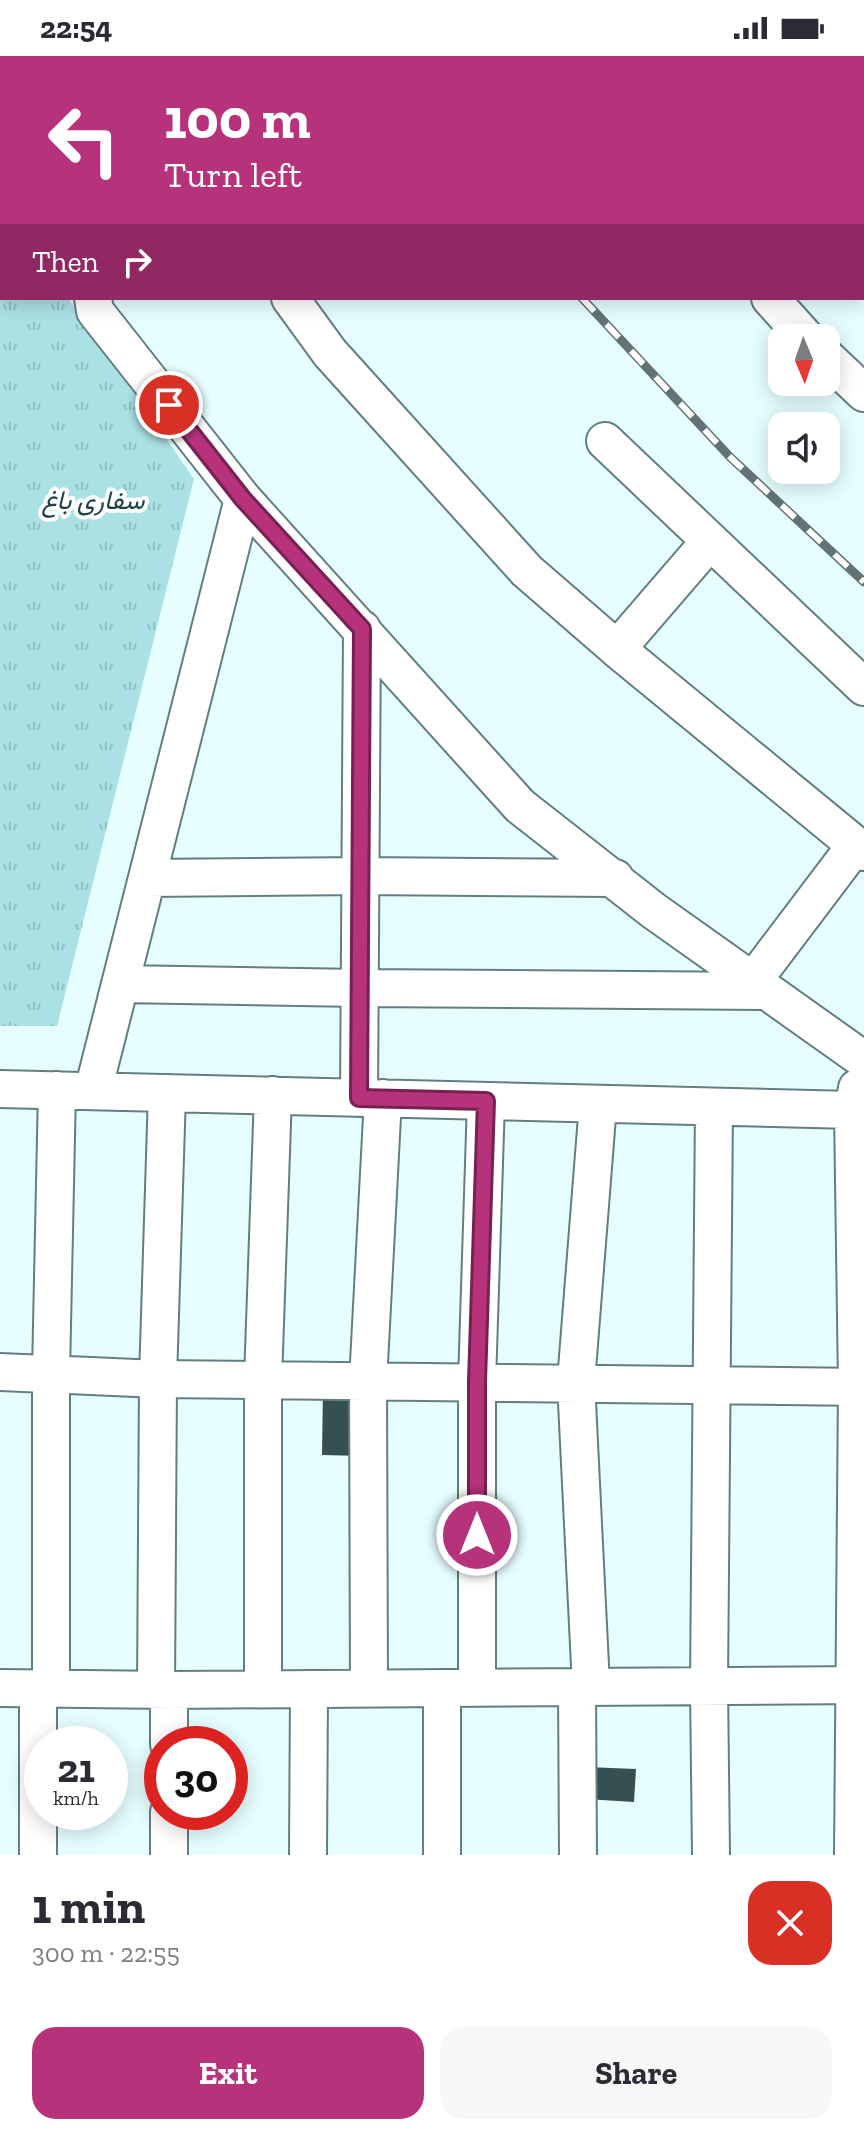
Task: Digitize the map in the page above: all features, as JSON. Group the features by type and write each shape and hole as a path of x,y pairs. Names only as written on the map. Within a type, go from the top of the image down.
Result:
{"street":[{"path":"93,300 95,311 243,499 520,806 654,911 863,1060 853,1110 861,1386 859,1684 853,1855"},
{"path":"291,300 330,353 527,571 860,849 760,986"},
{"path":"772,300 793,324"},
{"path":"840,370 864,393"},
{"path":"605,441 864,687"},
{"path":"93,1091 243,499"},
{"path":"617,649 710,541"},
{"path":"362,629 360,988 371,1098 369,1688"},
{"path":"147,878 615,878"},
{"path":"120,984 360,988 760,986"},
{"path":"0,1089 853,1110"},
{"path":"38,1855 57,1090"},
{"path":"167,1093 158,1379 162,1690 167,1726"},
{"path":"263,1689 263,1380 273,1095"},
{"path":"442,1855 460,1688 477,1382 486,1101"},
{"path":"578,1855 584,1687 576,1382 598,1104"},
{"path":"711,1855 709,1686 714,1107"},
{"path":"0,1372 158,1379 861,1386"},
{"path":"0,1688 162,1690 859,1684"},
{"path":"308,1855 309,1689"},
{"path":"169,1830 169,1855"}],"green space":[{"name":"سفاری باغ","path":"0,300 69,300 194,479 57,1026 0,1026"}],"building":[{"path":"323,1389 363,1389 362,1456 322,1455"},
{"path":"587,1767 636,1769 634,1802 585,1799"}],"railway":[{"path":"584,300 730,457 864,582"}],"route":[{"path":"169,405 243,499 362,629 359,1098 486,1101 477,1382 477,1535"}]}
